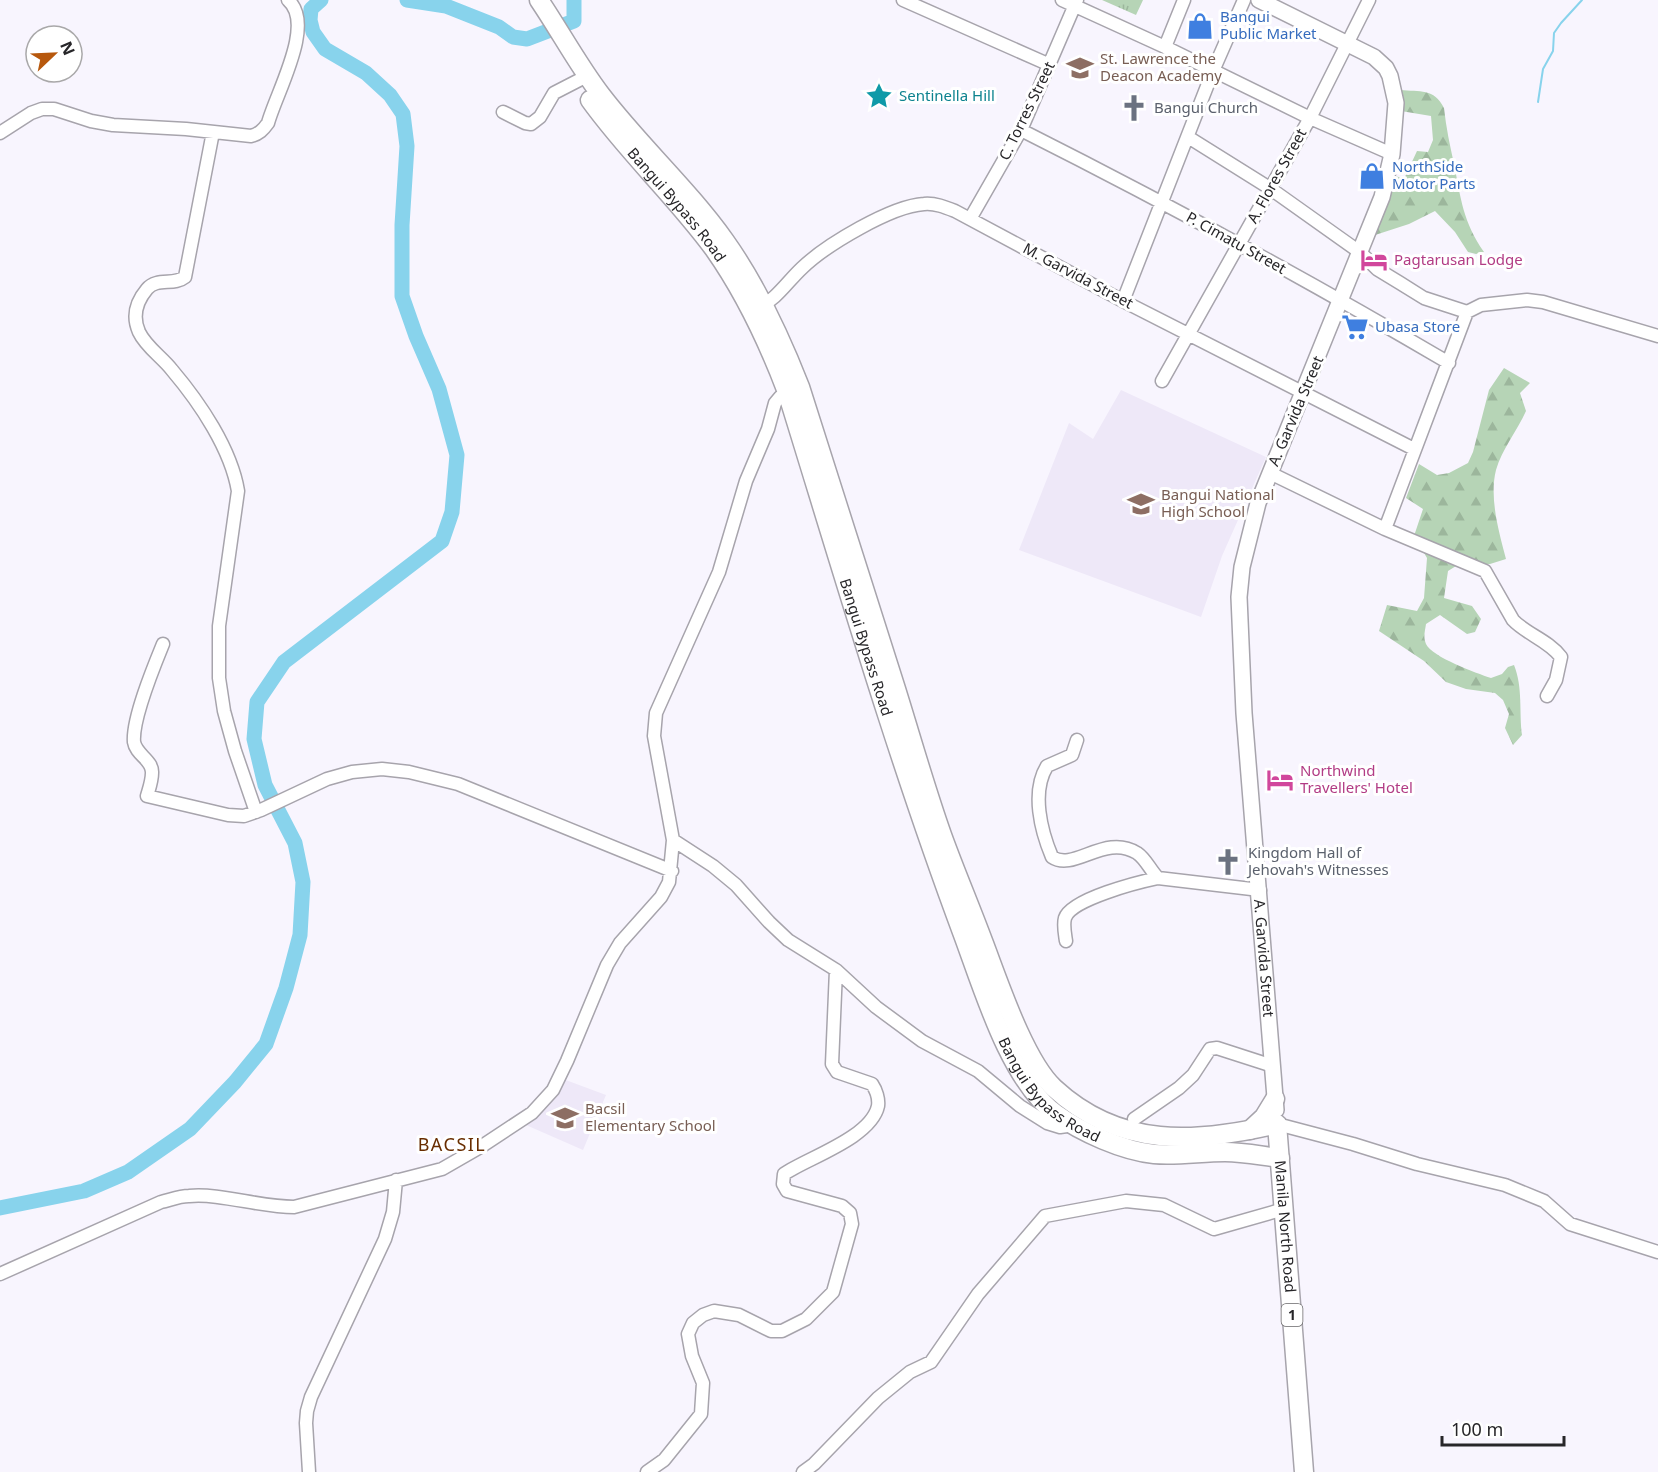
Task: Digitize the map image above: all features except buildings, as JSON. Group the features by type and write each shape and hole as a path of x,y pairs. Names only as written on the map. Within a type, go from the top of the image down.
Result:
{"highway":[{"name":"Bangui Bypass Road","path":"536,6 612,129 713,248 757,309 776,361 794,389 942,834 1000,985 1027,1047 1041,1072 1052,1086 1087,1112 1134,1133 1231,1152 1280,1158"},
{"name":"Bangui Bypass Road","path":"794,389 904,768 928,840 987,998 1011,1056 1024,1080 1040,1101 1074,1125 1130,1149 1154,1154 1277,1124"},
{"path":"1249,1130 1264,1118 1275,1099"},
{"name":"Manila North Road","path":"1277,1124 1304,1472"},
{"path":"1251,1154 1269,1171 1284,1201"}],"main road":[{"name":"A. Garvida Street","path":"1259,0 1349,43 1380,62 1393,84 1396,113 1392,154 1382,197 1251,522 1242,567 1239,597 1244,713 1277,1124"}],"street":[{"path":"0,133 31,113 42,109 54,109 91,121 113,124 251,136 264,130 291,60 299,30 295,7 288,0"},
{"path":"903,0 1050,65"},
{"path":"1062,0 1076,3 1310,118 1392,154"},
{"path":"1165,47 1184,0"},
{"path":"1123,301 1213,71 1244,0"},
{"name":"A. Flores Street","path":"1162,381 1190,335 1310,118 1369,0"},
{"name":"C. Torres Street","path":"970,219 1020,130 1076,3"},
{"path":"503,112 531,124 540,117 554,93 583,79"},
{"name":"P. Cimatu Street","path":"1020,130 1162,202 1341,300 1449,363"},
{"path":"213,132 185,277 181,281 163,281 148,287 136,305 135,313 139,331 147,344 172,370 207,417 235,476 238,491 219,626 219,678 224,711 235,751 258,811"},
{"path":"1188,137 1271,189 1361,253 1377,269 1424,298 1467,312"},
{"name":"M. Garvida Street","path":"757,309 777,295 801,268 817,255 869,224 891,213 913,206 930,204 941,206 1414,449"},
{"path":"1385,529 1467,312 1481,305 1527,300 1543,302 1658,336"},
{"path":"0,1274 174,1198 212,1197 272,1207 294,1207 434,1172 452,1164 517,1123 544,1101 553,1090 567,1061 607,965 627,934 661,897 669,882 672,871 673,840 656,747 654,726 656,713 719,572 746,481 766,436 775,403 794,389"},
{"path":"1270,473 1385,529 1485,571 1513,620 1561,657 1562,661 1556,680 1547,696"},
{"path":"163,644 148,681 134,739 137,750 152,769 147,796 228,815 244,816 327,779 352,772 382,769 409,772 458,784 672,871"},
{"path":"1077,740 1072,755 1045,769 1041,786 1041,825 1052,857 1062,860 1078,858 1108,847 1124,847 1138,854 1158,878"},
{"path":"673,840 713,866 736,885 788,940 836,970 876,1007 922,1041 978,1071 1035,1116 1054,1126 1074,1125"},
{"path":"1066,941 1065,918 1069,912 1087,901 1124,886 1158,878 1260,890"},
{"path":"647,1472 664,1460 701,1414 703,1383 692,1356 688,1334 693,1323 703,1315 714,1311 739,1315 771,1331 782,1331 806,1319 833,1292 852,1224 850,1213 842,1206 787,1191 783,1184 784,1174 832,1150 861,1129 871,1119 878,1106 873,1084 837,1072 832,1064 836,970"},
{"path":"1134,1119 1186,1082 1210,1049 1216,1048 1273,1066"},
{"path":"1277,1124 1418,1164 1505,1185 1544,1201 1570,1224 1658,1252"},
{"path":"309,1472 307,1411 311,1397 384,1239 393,1212 396,1180"},
{"path":"803,1472 814,1464 878,1398 910,1372 931,1362 978,1294 1045,1216 1126,1201 1164,1205 1214,1229 1284,1201"}],"shaded area":[{"name":"Bangui National High School","path":"1121,390 1266,457 1222,556 1201,617 1019,550 1069,423 1093,439"},
{"name":"Bacsil Elementary School","path":"563,1079 606,1095 583,1150 526,1125 552,1101"}],"green space":[{"path":"1102,0 1143,0 1136,15"},
{"path":"1400,90 1431,94 1444,108 1464,210 1471,231 1484,252 1476,254 1468,252 1455,232 1435,211 1409,224 1372,236 1393,175 1404,179 1417,151 1428,152 1433,140 1431,116 1401,111"},
{"path":"1504,368 1530,383 1520,393 1526,411 1502,455 1494,481 1496,515 1506,559 1490,564 1456,566 1448,571 1444,598 1472,606 1481,619 1475,632 1467,634 1440,615 1426,624 1424,636 1426,644 1437,654 1455,664 1491,678 1502,674 1508,667 1514,665 1520,691 1522,735 1513,745 1505,728 1509,714 1503,700 1495,693 1466,689 1446,682 1424,661 1379,631 1387,605 1417,611 1424,598 1427,558 1414,536 1423,509 1406,498 1419,464 1437,475 1449,473 1468,463 1489,390"}],"waterway":[{"path":"0,1208 84,1191 128,1172 190,1129 235,1082 266,1044 286,988 300,935 303,882 295,843 265,785 254,739 257,702 284,662 442,541 452,512 457,455 439,389 402,296 402,225 407,146 403,114 390,95 366,73 325,49 313,32 310,20 311,9 321,0"},
{"path":"407,0 446,6 499,27 513,37 527,39 574,21 574,0"},
{"path":"1538,102 1543,69 1553,51 1554,33 1582,0"}],"place":[{"name":"Bangui Public Market","path":"1200,26"},
{"name":"St. Lawrence the Deacon Academy","path":"1080,68"},
{"name":"Sentinella Hill","path":"879,96"},
{"name":"Bangui Church","path":"1134,108"},
{"name":"NorthSide Motor Parts","path":"1372,176"},
{"name":"Pagtarusan Lodge","path":"1374,260"},
{"name":"Ubasa Store","path":"1355,327"},
{"name":"Bangui National High School","path":"1141,504"},
{"name":"Northwind Travellers' Hotel","path":"1280,780"},
{"name":"Kingdom Hall of Jehovah's Witnesses","path":"1228,862"},
{"name":"Bacsil Elementary School","path":"565,1118"}],"district":[{"name":"BACSIL","path":"452,1145"}]}
